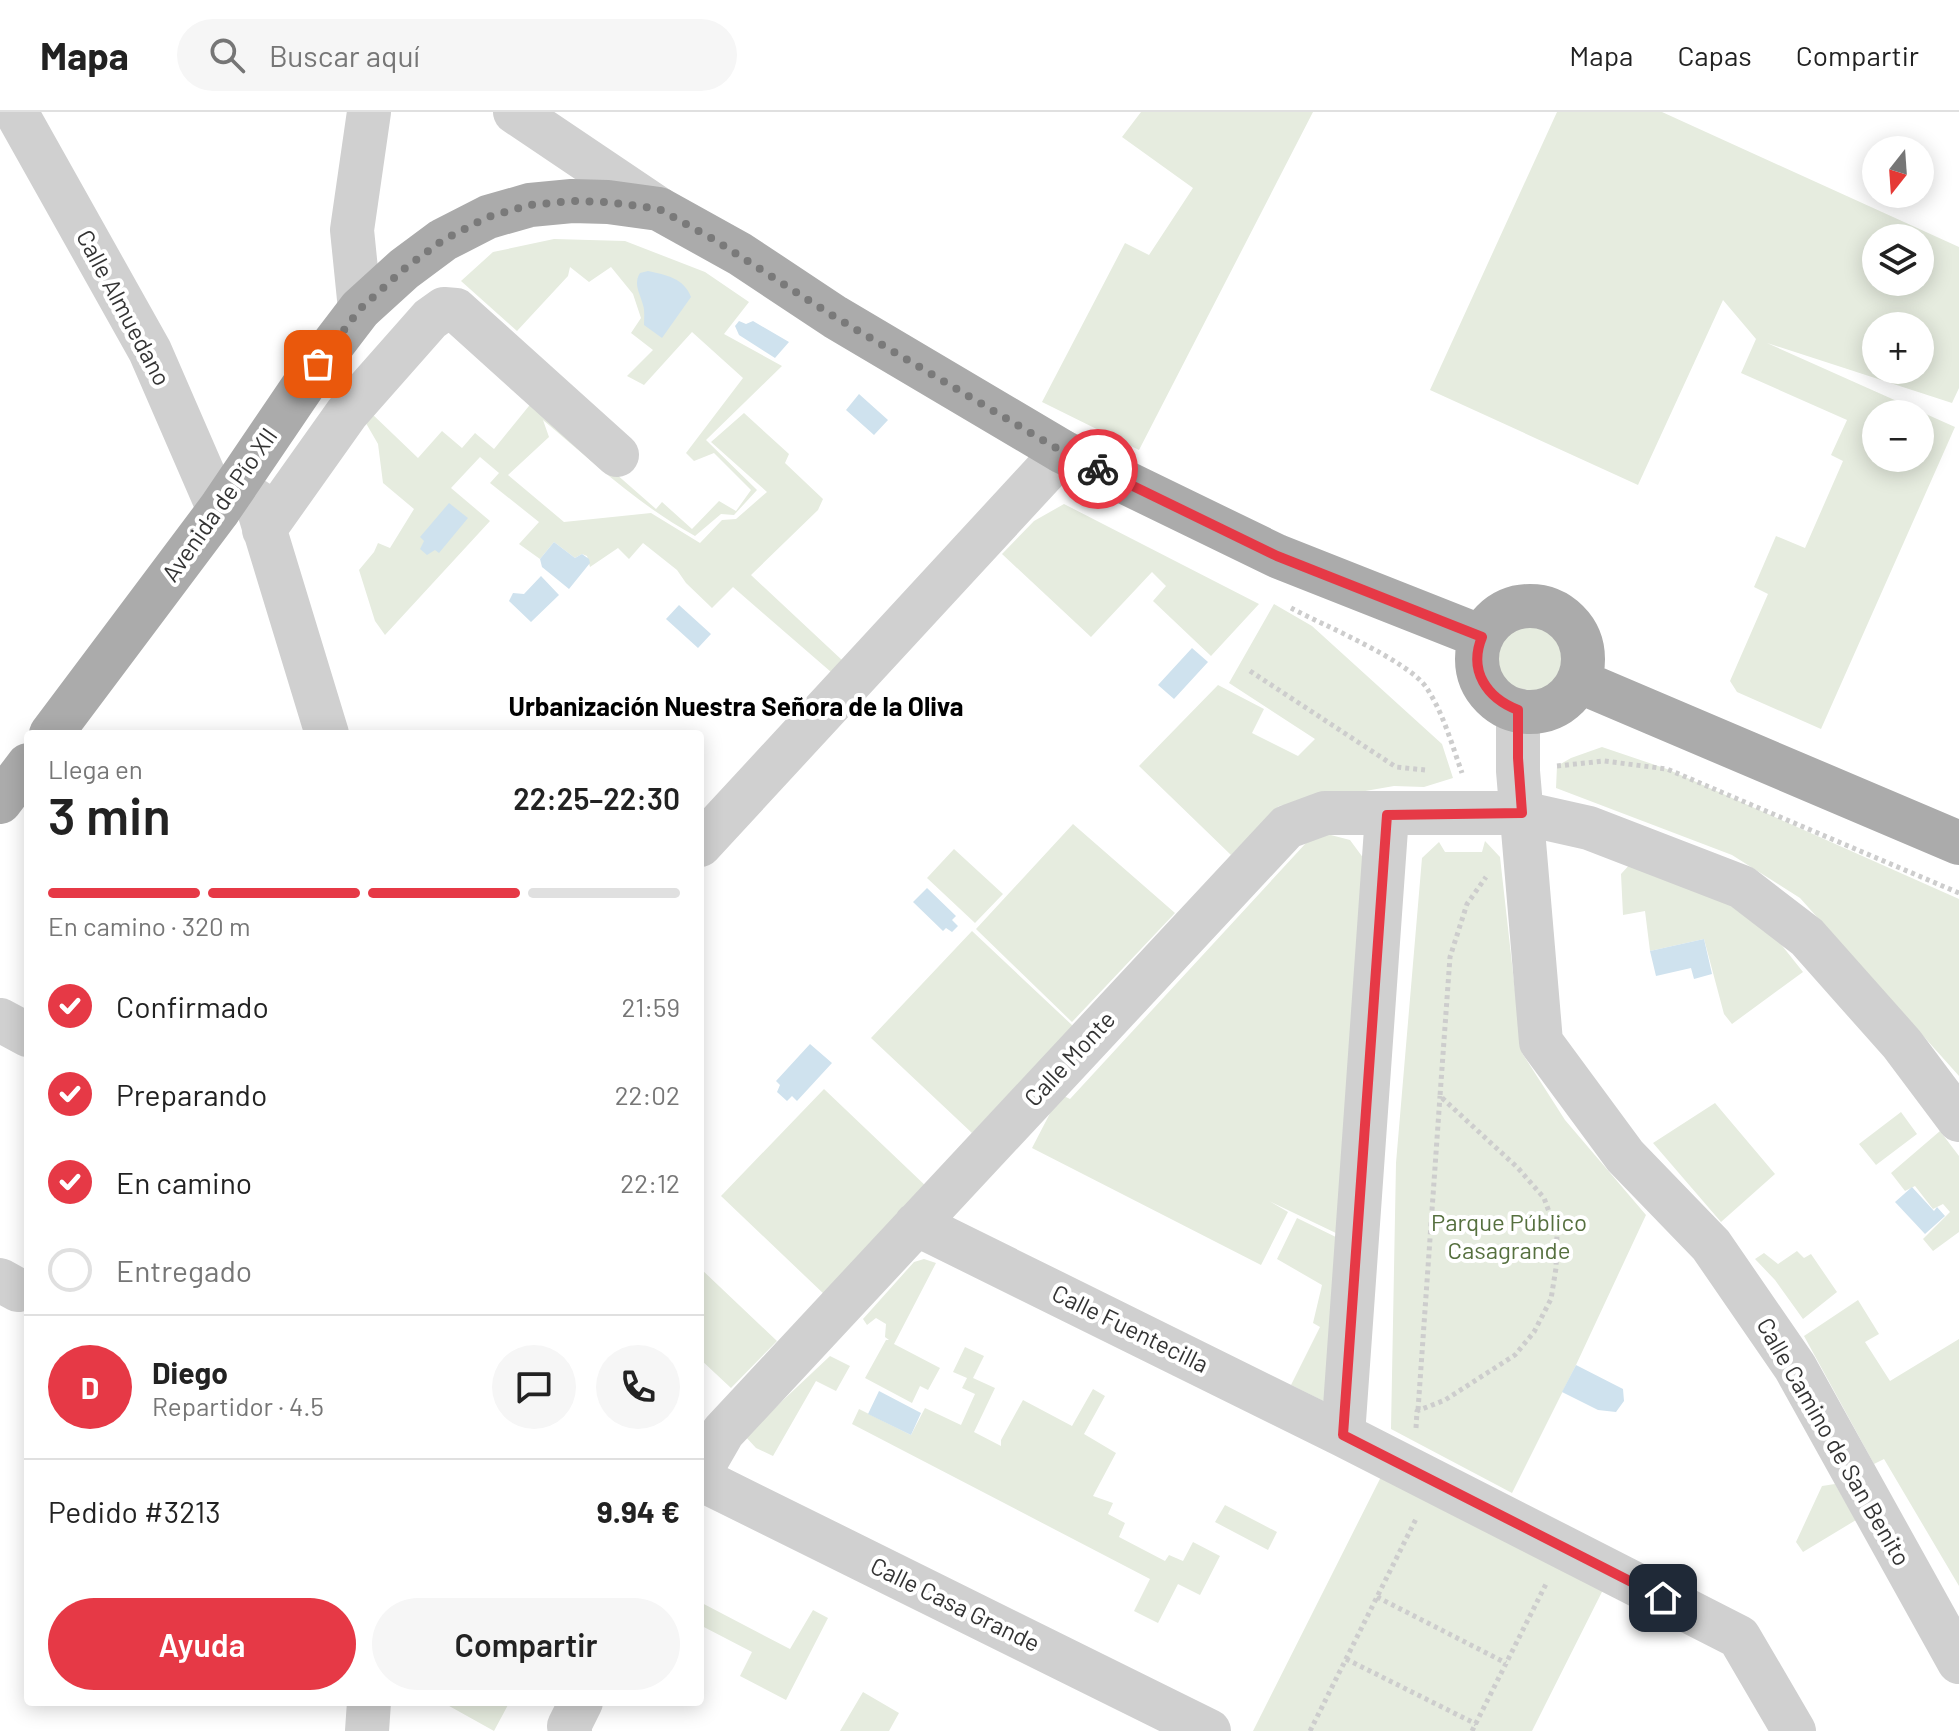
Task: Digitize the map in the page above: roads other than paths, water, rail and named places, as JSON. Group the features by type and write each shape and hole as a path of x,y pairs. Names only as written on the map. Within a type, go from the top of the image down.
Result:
{"main road":[{"name":"Avenida de Pío XII","path":"54,730 219,510 318,364 360,309 404,269 443,240 488,217 530,205 608,202 659,209"},
{"path":"659,209 740,254 835,317 1063,452 1277,556 1482,637"},
{"path":"1529,605 1546,608 1562,616 1575,630 1582,646 1583,664 1578,681 1568,696 1554,706 1536,711 1518,710 1502,704 1489,693 1480,678 1476,662 1485,629 1497,617 1529,605"},
{"path":"1578,681 1959,843"},
{"path":"0,802 24,770"}],"street":[{"name":"Calle Almuedano","path":"16,112 150,351 219,510"},
{"path":"360,309 352,230 369,112"},
{"path":"515,112 659,209"},
{"path":"264,530 347,413 430,319 444,309 456,310 617,455"},
{"path":"704,841 1063,452"},
{"path":"248,468 326,730"},
{"name":"Calle Camino de San Benito","path":"1518,710 1518,771 1541,1042 1625,1156 1711,1245 1795,1367 1959,1662"},
{"name":"Calle Monte","path":"704,1465 723,1432 1287,827 1325,813 1522,813 1589,828 1742,887 1807,937 1902,1044 1959,1120"},
{"path":"1343,1435 1387,815"},
{"path":"0,1020 24,1033"},
{"name":"Calle Fuentecilla","path":"916,1224 1343,1435 1739,1637 1794,1731"},
{"name":"Calle Casa Grande","path":"704,1481 1209,1731"},
{"path":"367,1731 369,1706"},
{"path":"570,1731 569,1726 579,1706"}],"water":[{"path":"648,271 679,281 691,297 662,338 644,325 644,307 637,281 640,273"},
{"path":"739,321 746,324 753,321 789,342 775,358 739,335 735,326"},
{"path":"859,394 888,420 874,435 846,410"},
{"path":"449,503 468,518 439,553 435,550 427,555 420,549 424,541 420,537"},
{"path":"554,542 575,558 582,554 589,559 590,563 569,589 542,567 540,559"},
{"path":"541,576 559,595 531,622 509,601 513,593 524,594"},
{"path":"679,605 711,634 698,648 666,619"},
{"path":"1192,648 1208,662 1174,699 1158,685"},
{"path":"927,888 956,916 952,920 958,926 952,932 946,928 943,931 913,902"},
{"path":"1704,939 1712,974 1694,979 1691,968 1656,976 1650,951"},
{"path":"810,1044 832,1063 797,1101 792,1096 787,1101 777,1092 780,1085 776,1081"},
{"path":"1912,1187 1934,1211 1937,1207 1945,1216 1925,1234 1895,1202"},
{"path":"1576,1365 1623,1389 1624,1401 1616,1412 1598,1410 1562,1392"},
{"path":"879,1391 921,1413 911,1435 868,1414"}],"district":[{"name":"Urbanización Nuestra Señora de la Oliva","path":"736,707"}],"park label":[{"name":"Parque Público Casagrande","path":"1509,1237"}]}
